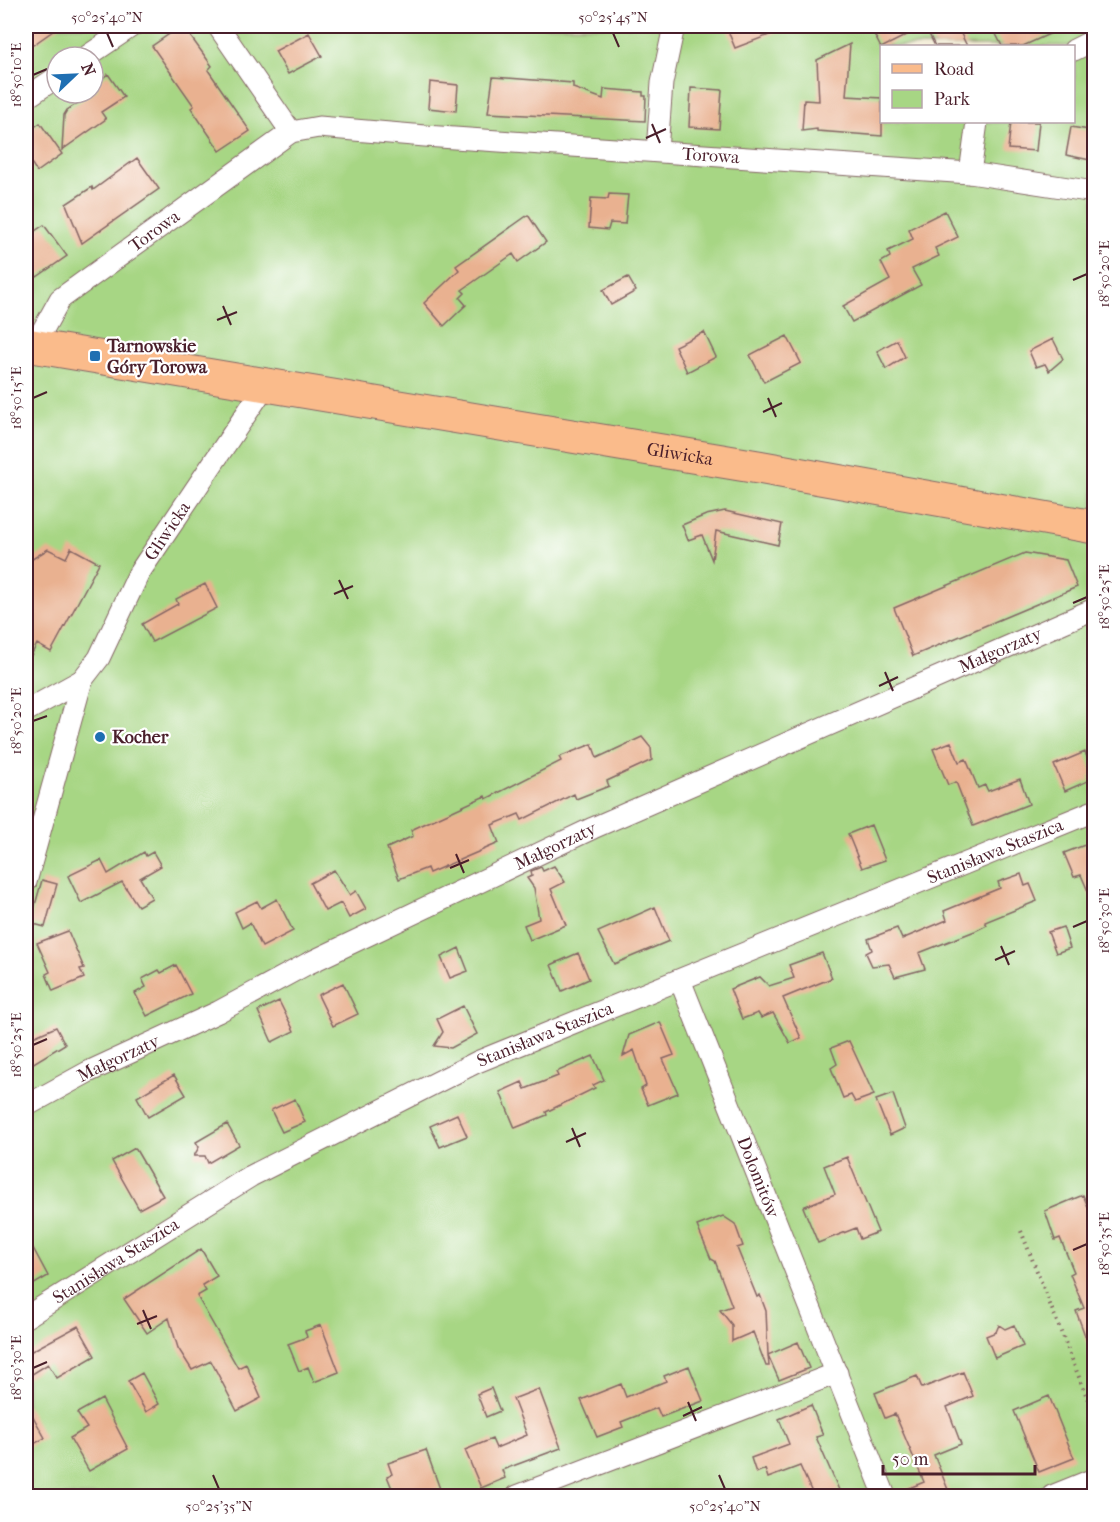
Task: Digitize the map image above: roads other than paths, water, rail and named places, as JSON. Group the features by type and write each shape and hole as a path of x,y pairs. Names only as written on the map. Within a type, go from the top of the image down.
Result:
{"main road":[{"name":"Gliwicka","path":"30,345 758,467 1095,527"}],"street":[{"path":"104,45 132,26"},
{"path":"218,26 291,132"},
{"path":"657,151 662,83 674,26"},
{"path":"1075,50 1095,40"},
{"path":"26,98 45,85"},
{"path":"970,173 977,123"},
{"name":"Torowa","path":"30,345 60,299 291,132 319,126 970,173 1095,192"},
{"name":"Gliwicka","path":"26,882 82,680 99,658 139,573 265,386"},
{"name":"Małgorzaty","path":"26,1107 88,1072 218,1012 307,964 593,828 1095,609"},
{"name":"Gliwicka","path":"26,711 82,680"},
{"name":"Stanisława Staszica","path":"26,1317 251,1176 477,1062 1095,811"},
{"name":"Dolomitów","path":"680,980 885,1497"},
{"path":"517,1497 837,1373"},
{"path":"1052,1497 1072,1493 1095,1479"}],"place":[{"name":"Tarnowskie Góry Torowa","path":"95,356"},
{"name":"Kocher","path":"100,737"}]}
